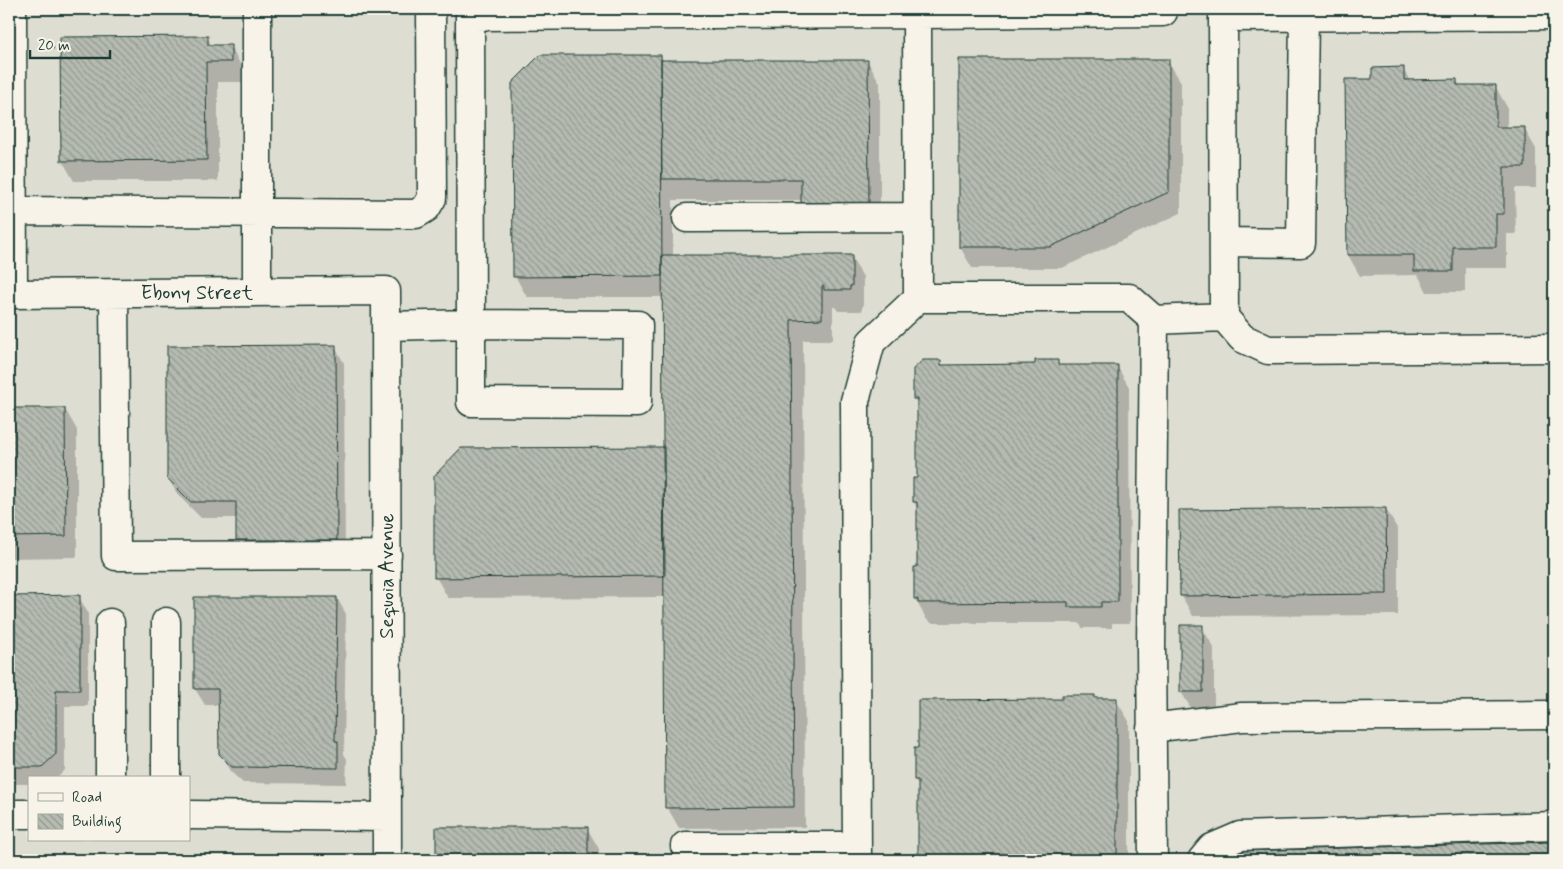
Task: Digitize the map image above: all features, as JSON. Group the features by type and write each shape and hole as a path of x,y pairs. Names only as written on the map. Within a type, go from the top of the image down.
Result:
{"street":[{"path":"11,294 12,9"},
{"path":"257,9 257,292"},
{"path":"11,211 416,214 426,208 432,198 431,9"},
{"path":"386,326 471,324 638,325 637,403 470,402 471,324 470,16 1163,12"},
{"path":"916,14 918,298"},
{"path":"1554,15 1222,16 1224,317 1242,338 1268,350 1554,348"},
{"path":"1224,242 1301,243 1304,16"},
{"path":"687,218 917,217"},
{"name":"Ebony Street","path":"11,294 386,291"},
{"name":"Sequoia Avenue","path":"386,291 387,860"},
{"path":"114,293 116,556 387,556"},
{"path":"685,846 857,853 855,401 871,342 918,298 1129,298 1154,320 1224,317"},
{"path":"1153,860 1154,320"},
{"path":"166,622 166,776"},
{"path":"110,623 110,776"},
{"path":"1152,728 1242,717 1554,716"},
{"path":"9,814 28,814"},
{"path":"190,815 387,817"},
{"path":"1202,860 1212,848 1240,836 1554,826"}],"path":[{"path":"37,48 60,48"}],"shaded area":[{"path":"9,9 1554,9 1554,860 9,860"}],"building":[{"path":"208,36 208,45 231,45 231,62 206,62 207,160 61,161 60,37"},
{"path":"540,55 661,55 662,276 513,277 512,83"},
{"path":"959,59 1169,59 1169,192 1050,247 959,247"},
{"path":"661,60 868,60 869,204 801,204 801,179 662,179"},
{"path":"1404,67 1404,80 1457,79 1457,85 1496,85 1496,127 1525,127 1525,167 1504,167 1504,214 1496,214 1496,247 1453,247 1453,271 1414,271 1414,255 1347,255 1345,79 1372,79 1372,68"},
{"path":"662,255 852,255 852,286 850,286 850,290 824,290 824,286 822,286 822,319 791,320 794,807 665,808"},
{"path":"336,345 337,540 236,540 236,502 191,502 167,478 167,346"},
{"path":"923,360 941,360 941,365 1035,364 1035,360 1058,360 1058,365 1118,365 1118,602 1101,602 1101,607 1068,607 1068,602 918,603 918,599 914,599 914,567 917,567 917,502 913,502 913,478 917,478 917,399 913,399 913,369"},
{"path":"9,408 65,408 66,536 9,537"},
{"path":"664,447 665,576 434,578 434,476 461,448"},
{"path":"1386,508 1387,594 1180,596 1179,510"},
{"path":"80,595 80,690 56,690 56,754 42,767 9,767 9,596"},
{"path":"194,597 337,597 335,741 338,741 338,768 232,767 219,754 218,689 194,689"},
{"path":"1180,625 1203,625 1203,692 1180,692"},
{"path":"1062,695 1095,695 1095,698 1117,698 1117,860 918,860 918,780 914,780 914,748 918,748 918,700 1062,699"},
{"path":"436,827 588,827 588,860 436,860"},
{"path":"1554,842 1554,860 1239,860 1238,851"}]}
